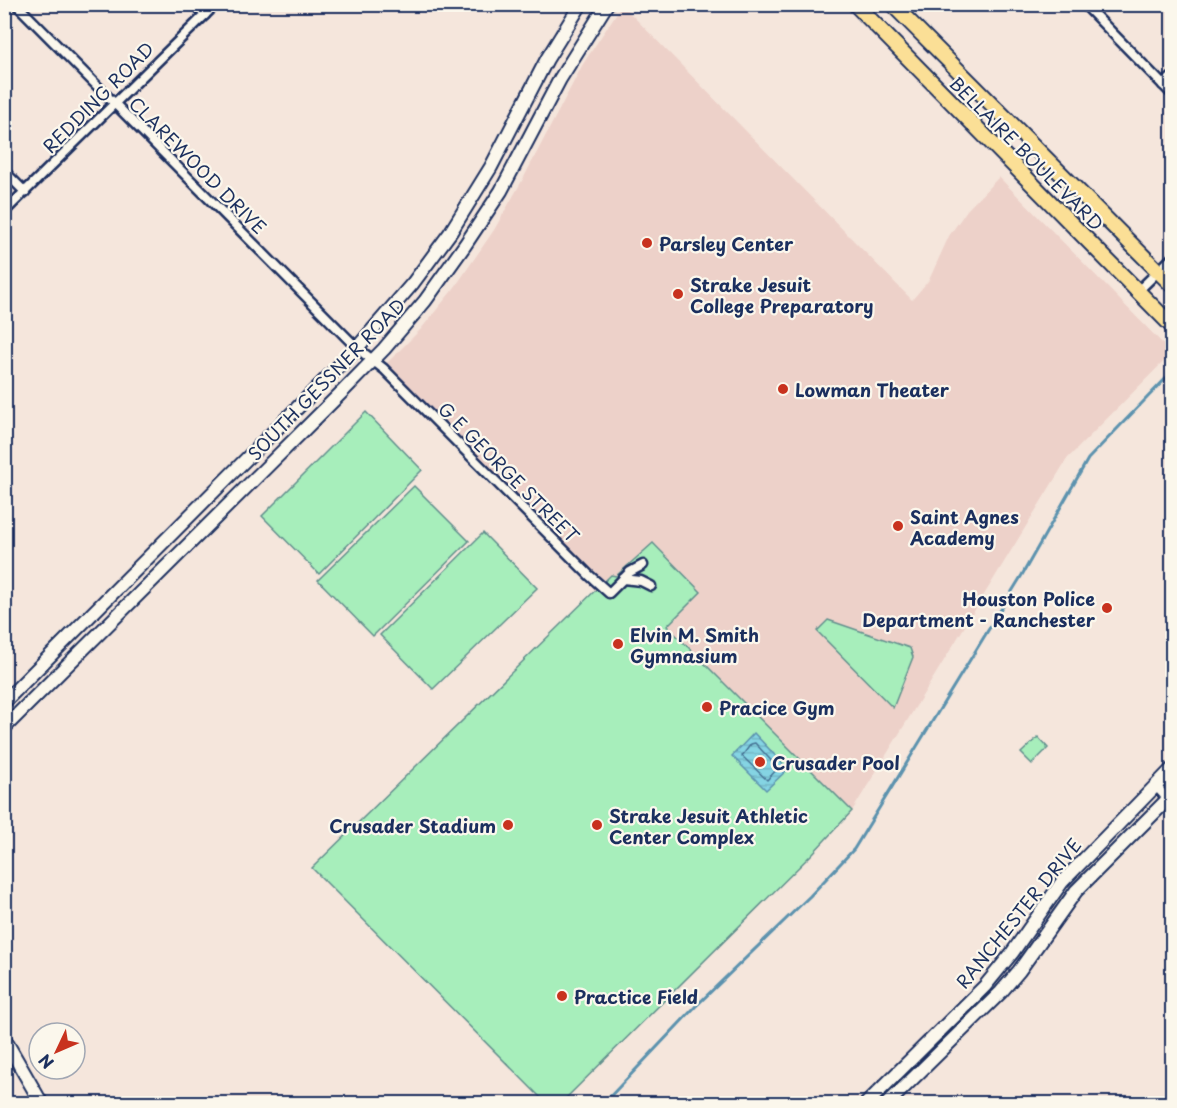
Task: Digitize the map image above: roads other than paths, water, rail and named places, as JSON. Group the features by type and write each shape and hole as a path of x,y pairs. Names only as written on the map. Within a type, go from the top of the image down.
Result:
{"main road":[{"name":"SOUTH GESSNER ROAD","path":"4,702 357,348 413,283 450,233 491,167 547,59 581,4"},
{"name":"SOUTH GESSNER ROAD","path":"6,725 271,463 425,301 501,191 560,79 607,4"},
{"name":"BELLAIRE BOULEVARD","path":"855,4 1173,326"},
{"name":"BELLAIRE BOULEVARD","path":"892,4 1173,285"},
{"path":"896,46 914,27"},
{"path":"1020,172 1040,153"},
{"path":"257,448 271,463"},
{"path":"169,536 184,551"},
{"path":"84,622 97,637"},
{"name":"RANCHESTER DRIVE","path":"866,1104 985,986 1012,953 1062,882 1173,770"},
{"name":"RANCHESTER DRIVE","path":"887,1104 1001,992 1019,971 1076,891 1171,799"},
{"path":"1062,882 1076,891"},
{"path":"963,1008 974,1019"},
{"path":"4,1038 42,1104"}],"street":[{"name":"CLAREWOOD DRIVE","path":"16,4 357,348 372,359"},
{"path":"195,4 205,15"},
{"name":"REDDING ROAD","path":"4,212 216,4"},
{"path":"1084,4 1173,94"},
{"path":"1164,85 1173,77"},
{"path":"4,171 25,192"},
{"path":"1138,291 1173,258"},
{"name":"G E GEORGE STREET","path":"372,359 589,575 609,592 630,572 643,565"},
{"name":"G E GEORGE STREET","path":"623,579 641,581 651,586"},
{"path":"1156,786 1171,799"}],"water":[{"name":"Crusader Pool","path":"754,733 788,769 766,790 732,756"}],"waterway":[{"path":"603,1104 695,1007 810,896 854,849 1022,575 1088,459 1172,372"}],"place":[{"name":"Parsley Center","path":"647,243"},
{"name":"Strake Jesuit College Preparatory","path":"678,294"},
{"name":"Lowman Theater","path":"783,389"},
{"name":"Saint Agnes Academy","path":"898,526"},
{"name":"Houston Police Department - Ranchester","path":"1107,608"},
{"name":"Elvin M. Smith Gymnasium","path":"618,644"},
{"name":"Pracice Gym","path":"707,707"},
{"name":"Crusader Pool","path":"760,762"},
{"name":"Crusader Stadium","path":"508,825"},
{"name":"Strake Jesuit Athletic Center Complex","path":"597,825"},
{"name":"Practice Field","path":"562,996"}]}
